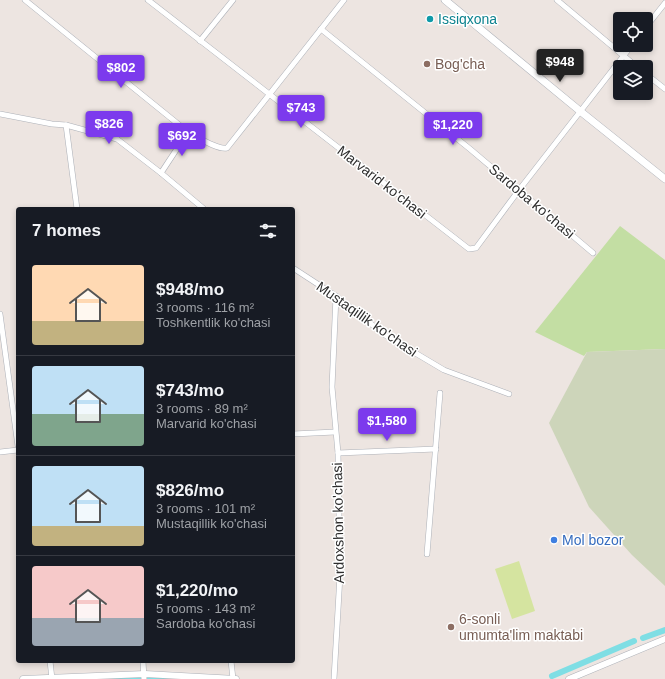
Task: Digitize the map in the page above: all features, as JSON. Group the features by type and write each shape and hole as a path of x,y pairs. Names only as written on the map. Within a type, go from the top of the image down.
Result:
{"main road":[{"path":"445,0 580,112 665,179"}],"street":[{"path":"24,0 188,132 224,149 227,148 344,0"},
{"name":"Marvarid ko'chasi","path":"148,0 469,249 476,248 519,190"},
{"path":"200,41 233,0"},
{"path":"557,0 628,60"},
{"path":"653,18 665,3"},
{"name":"Sardoba ko'chasi","path":"321,29 519,190 593,253"},
{"path":"519,190 626,52"},
{"path":"653,80 665,90"},
{"path":"0,114 52,124 66,125 117,139 202,207"},
{"path":"66,125 77,207"},
{"path":"161,173 188,132"},
{"name":"Mustaqillik ko'chasi","path":"295,269 336,296 385,335 444,370 509,394"},
{"name":"Ardoxshon ko'chasi","path":"334,679 340,575 338,453 332,387 336,296"},
{"path":"0,314 16,431"},
{"path":"427,554 440,394"},
{"path":"295,434 335,432"},
{"path":"338,453 436,449"},
{"path":"0,452 16,450"},
{"path":"569,679 665,639"},
{"path":"50,663 52,678"},
{"path":"143,663 144,676"},
{"path":"23,679 144,676 234,679 231,663"}],"green space":[{"path":"620,226 665,260 665,349 587,352 584,356 535,332"},
{"path":"665,349 665,586 632,555 589,507 549,423 587,352"},
{"path":"519,561 535,611 512,619 495,569"}],"waterway":[{"path":"643,638 665,630"},
{"path":"552,676 634,641"},
{"path":"107,678 144,678"},
{"path":"149,678 170,679"}],"place":[{"name":"Issiqxona","path":"430,19"},
{"name":"Bog'cha","path":"427,64"},
{"name":"Mol bozor","path":"554,540"},
{"name":"6-sonli umumta'lim maktabi","path":"451,627"}]}
